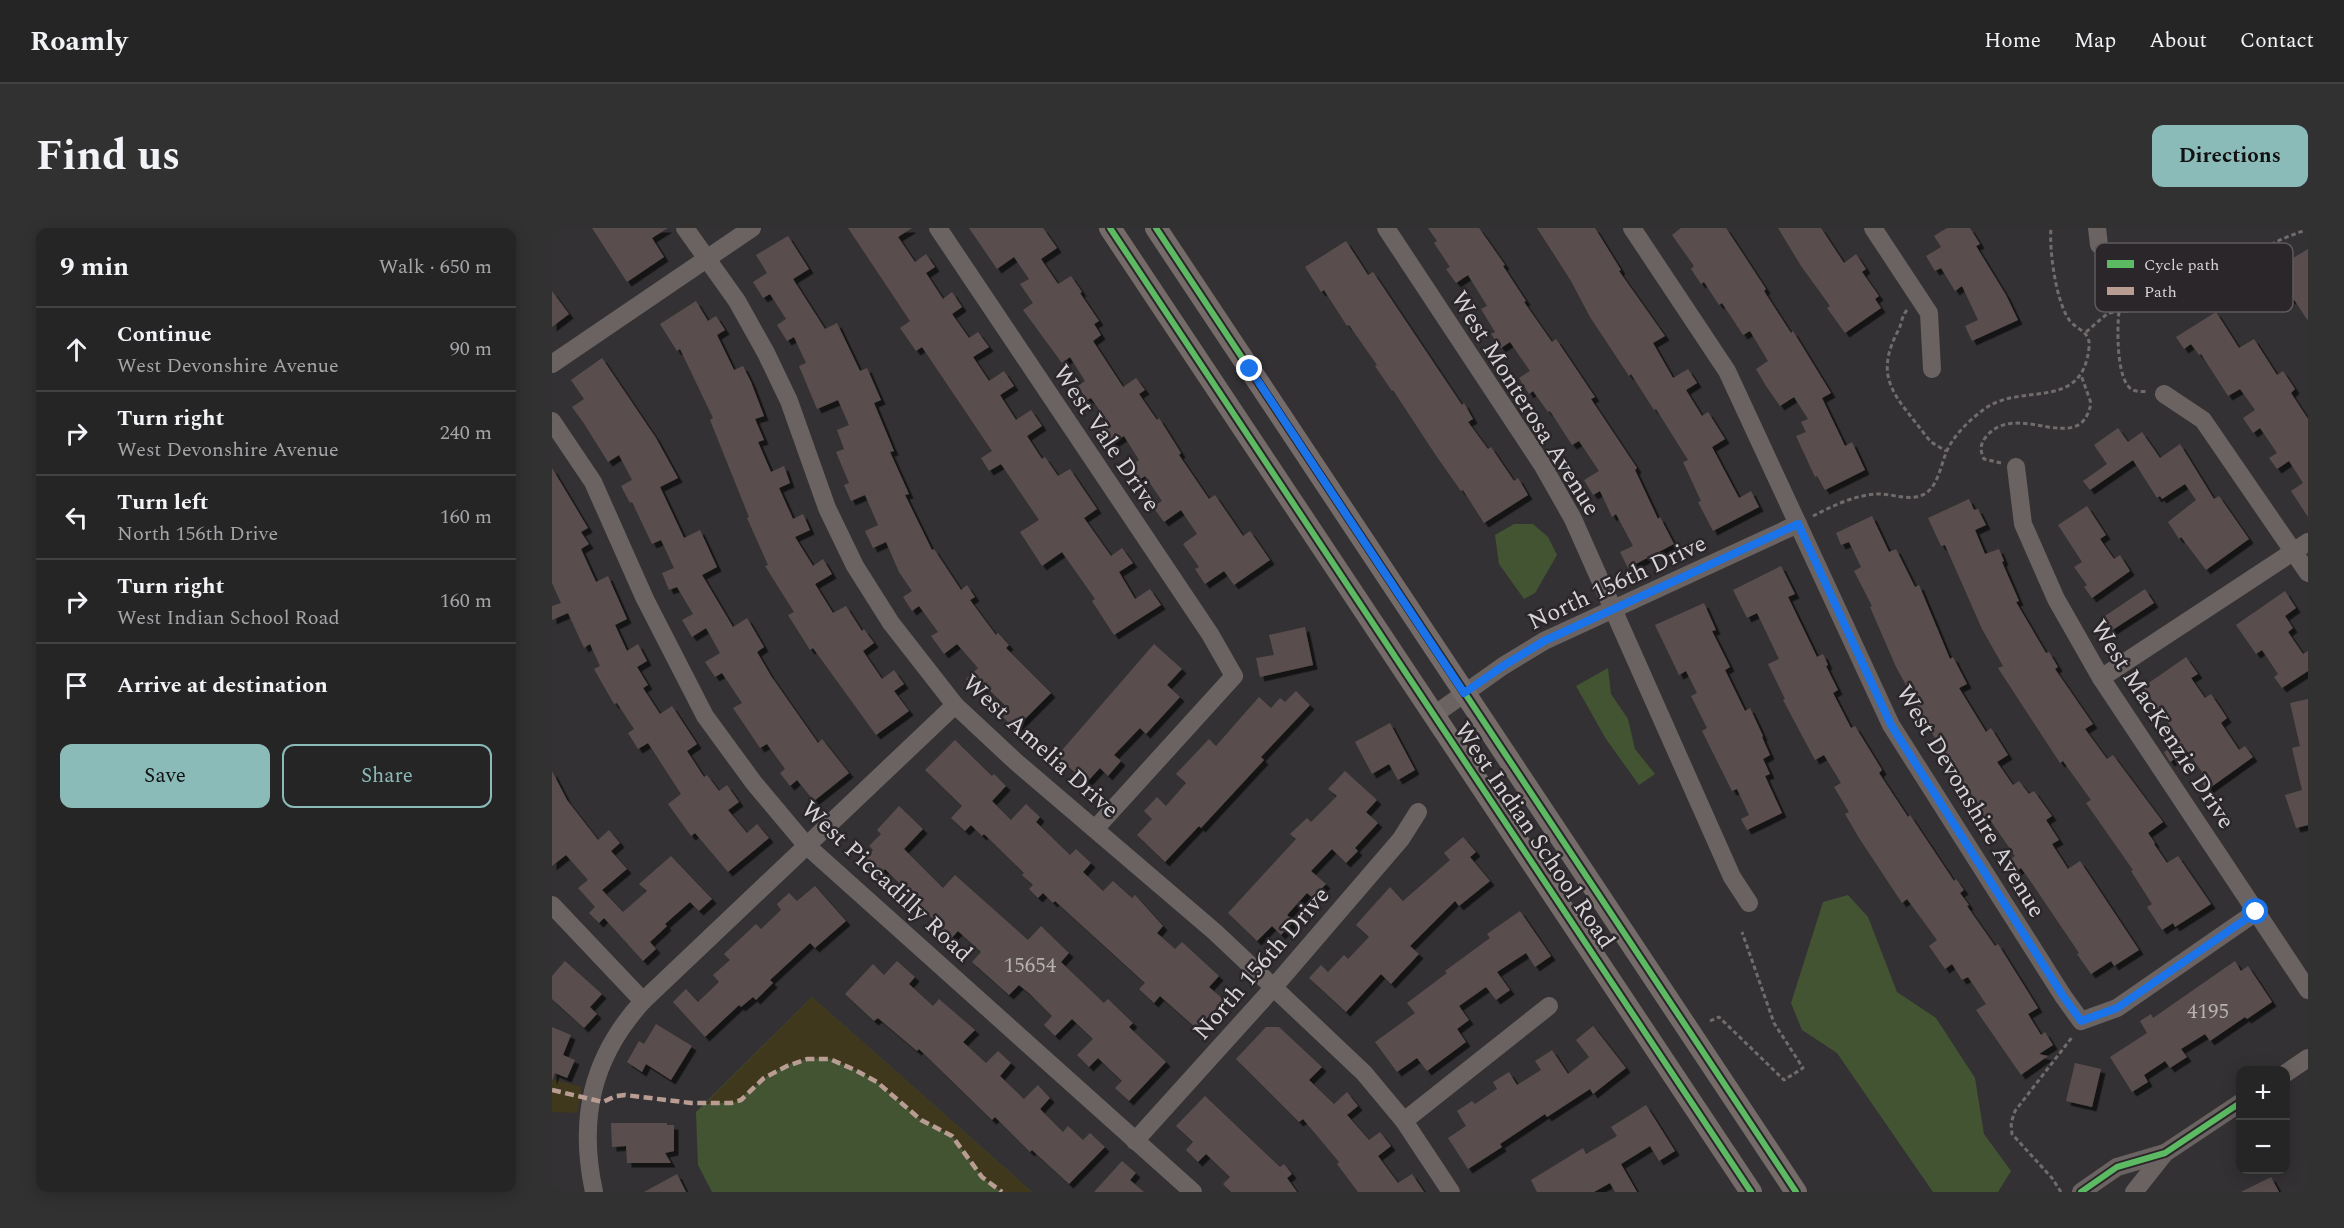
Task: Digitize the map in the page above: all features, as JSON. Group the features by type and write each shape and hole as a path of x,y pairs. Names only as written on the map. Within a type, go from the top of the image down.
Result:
{"main road":[{"name":"West Indian School Road","path":"1110,228 1751,1192"},
{"name":"West Indian School Road","path":"1156,228 1796,1192"}],"street":[{"name":"West Amelia Drive","path":"685,228 737,301 766,353 789,401 827,508 855,566 891,623 955,705 1015,761 1215,932 1364,1072 1404,1121 1451,1192"},
{"path":"552,364 752,228"},
{"name":"West Vale Drive","path":"938,228 1210,634 1234,676 1095,829"},
{"name":"West Monterosa Avenue","path":"1386,228 1553,483 1573,519 1732,877 1749,903"},
{"name":"West Devonshire Avenue","path":"1632,228 1727,371 1891,725 2081,1021"},
{"path":"1873,228 1929,313 1932,369"},
{"path":"2164,394 2203,420 2301,546 2308,573"},
{"name":"West Piccadilly Road","path":"552,421 593,482 645,599 705,716 754,783 806,845 1193,1192"},
{"name":"West MacKenzie Drive","path":"2016,467 2023,524 2056,598 2101,678 2308,990"},
{"name":"North 156th Drive","path":"1434,715 1536,645 1798,524"},
{"path":"2101,678 2301,546"},
{"path":"594,1192 589,1160 588,1126 593,1088 601,1063 615,1035 643,1001 955,705"},
{"name":"North 156th Drive","path":"1135,1141 1274,987 1401,839 1418,812"},
{"path":"552,905 643,1001"},
{"path":"2081,1021 2117,1008 2256,912"},
{"path":"1404,1121 1549,1006"},
{"path":"2290,1070 2308,1058"},
{"path":"2081,1192 2117,1167 2165,1153 2236,1106"},
{"path":"2134,1192 2165,1153"}],"path":[{"path":"1798,524 1829,508 1869,495 1913,497 1926,493 1933,486 1946,451 1958,435 1988,407 2010,399 2060,391 2081,375 2090,347 2086,333 2070,321 2064,308 2052,256 2051,228"},
{"path":"2273,243 2308,229"},
{"path":"1920,300 1905,311 1900,320 1900,328 1888,350 1887,375 1893,390 1926,436 1946,451"},
{"path":"2086,333 2108,314 2119,312 2118,342 2122,371 2128,386 2133,390 2164,394"},
{"path":"2016,467 1984,459 1980,451 1983,441 1999,426 2014,421 2063,430 2084,420 2091,404 2081,375"},
{"path":"1710,1021 1719,1017 1784,1080 1803,1068 1774,1023 1742,932"},
{"path":"2061,1192 2052,1178 2012,1134 2011,1123 2015,1111 2067,1045 2081,1021"}],"green space":[{"path":"1514,524 1533,524 1548,537 1557,555 1535,593 1524,599 1499,564 1495,535"},
{"path":"1608,668 1611,694 1628,719 1635,749 1655,774 1639,785 1606,739 1576,686"},
{"path":"1848,895 1868,917 1897,992 1936,1018 1975,1078 1984,1134 2011,1171 1998,1192 1933,1192 1837,1053 1802,1030 1791,1003 1823,902"},
{"path":"812,997 1032,1192 712,1192 698,1165 696,1112"}],"sand":[{"path":"812,997 1032,1192 1002,1192 982,1177 952,1136 921,1120 877,1082 830,1059 814,1058 797,1061 770,1074 736,1102 705,1104"},
{"path":"552,1079 582,1087 577,1113 552,1112"}],"building":[{"path":"592,228 668,228 652,238 664,257 627,282"},
{"path":"848,228 912,228 898,237 915,262 926,254 935,267 926,273 943,299 952,292 962,307 952,314 969,338 978,332 989,347 973,357 989,381 1004,371 1014,386 1000,395 1016,420 1031,410 1042,426 1027,436 1042,459 1045,457 1058,476 1070,469 1097,509 1084,518 1111,556 1122,548 1133,563 1119,572 1135,599 1150,589 1161,605 1114,635 1092,601 1095,599 1062,552 1042,566 1020,532 1039,520 1001,464 989,471 981,458 992,451 922,347 916,351 900,328 910,321"},
{"path":"969,228 1043,228 1057,248 1041,259 1058,284 1071,276 1082,292 1080,293 1099,321 1094,324 1101,335 1093,341 1123,387 1136,378 1145,390 1139,394 1157,420 1159,418 1181,453 1179,455 1209,499 1215,495 1243,536 1250,531 1270,560 1234,585 1224,571 1205,584 1195,569 1199,567 1183,544 1197,534 1181,510 1164,522 1153,507 1162,501 1145,476 1138,481 1129,467 1139,460 1124,436 1112,444 1098,425 1106,419 1091,398 1087,400 1078,386 1085,381 1070,357 1062,363 1023,310 1033,303 1020,284 1029,279 1014,257 997,269"},
{"path":"1428,228 1479,228 1505,265 1503,266 1526,301 1524,302 1552,342 1556,339 1595,397 1591,399 1637,468 1635,470 1658,519 1660,517 1674,544 1628,568 1620,552 1633,546 1616,514 1612,517 1600,491 1593,495 1584,480 1599,471 1579,441 1572,445 1550,411 1548,412 1533,391 1529,394 1519,378 1530,371 1510,342 1501,348 1491,334 1495,332 1481,309 1487,306 1468,275 1456,283 1446,269 1450,267 1434,243 1437,241"},
{"path":"1537,228 1595,228 1621,270 1619,271 1665,336 1653,343 1673,378 1688,369 1697,383 1686,390 1702,416 1708,412 1725,439 1712,447 1739,498 1751,491 1759,507 1713,531 1698,502 1701,501 1683,462 1688,460 1656,409 1654,410 1631,374 1629,376 1590,317 1571,281"},
{"path":"1681,228 1726,228 1831,393 1822,398 1845,446 1852,442 1865,470 1825,490 1817,476 1815,477 1796,436 1806,432 1801,422 1808,419 1794,397 1780,406 1766,386 1756,369 1768,361 1750,331 1743,335 1722,303 1719,305 1704,282 1701,284 1691,269 1694,266 1672,235"},
{"path":"1778,228 1821,228 1844,263 1856,254 1866,269 1862,272 1879,296 1875,299 1881,308 1845,333 1827,308 1830,306 1801,266"},
{"path":"1947,228 1970,228 1980,244 1976,246 2006,295 2018,320 1972,341 1965,326 1978,320 1962,286 1955,291 1941,268 1935,271 1926,256 1941,247 1934,236"},
{"path":"788,236 809,269 793,279 825,329 837,323 860,371 867,368 881,400 874,403 894,451 890,452 909,494 905,495 932,550 934,549 961,590 967,585 975,597 970,600 996,635 998,633 1009,645 1006,648 1051,693 1015,729 1003,717 1010,710 985,686 978,693 966,679 978,668 957,644 944,654 931,636 938,632 919,606 912,611 903,597 912,591 899,572 886,542 873,548 865,531 878,525 865,495 851,501 844,485 849,483 836,452 844,449 837,430 849,425 838,400 817,409 799,366 806,363 794,337 787,341 777,325 786,319 770,294 763,298 753,282 767,273 756,255"},
{"path":"1346,241 1368,275 1373,272 1462,405 1464,403 1473,419 1468,422 1488,449 1491,447 1514,481 1518,478 1528,495 1484,523 1375,366 1377,365 1349,325 1347,326 1324,290 1321,292 1305,267"},
{"path":"2308,249 2308,321 2293,298 2293,258"},
{"path":"552,291 569,314 552,327"},
{"path":"696,301 708,321 716,316 725,330 717,335 734,370 743,366 751,382 764,416 755,419 764,440 758,442 771,472 784,466 790,483 779,488 793,519 803,514 810,530 795,537 813,566 823,559 832,574 815,584 833,613 846,606 862,631 864,629 874,643 863,651 882,679 894,670 904,684 894,691 909,711 876,735 813,648 810,650 788,615 794,612 765,566 768,565 747,518 749,517 710,420 713,418 680,349 677,351 660,324"},
{"path":"2216,312 2239,348 2254,339 2277,375 2283,371 2295,389 2291,393 2308,419 2308,517 2291,491 2303,483 2289,461 2277,469 2269,458 2277,453 2260,428 2253,433 2243,418 2255,410 2240,389 2228,396 2201,354 2199,355 2191,344 2184,349 2176,337"},
{"path":"602,358 656,438 678,478 660,487 684,538 700,530 717,567 702,575 733,627 747,618 764,647 757,652 771,676 818,743 822,739 849,773 814,801 797,780 790,786 780,773 785,769 767,744 760,748 733,708 742,703 722,673 715,677 705,662 720,653 706,628 692,637 682,620 693,614 677,587 669,590 662,573 674,568 661,540 652,544 632,502 630,503 621,486 632,480 619,455 608,462 572,407 584,399 571,380"},
{"path":"2118,428 2128,442 2142,432 2160,458 2180,444 2214,499 2219,496 2249,539 2206,570 2181,537 2179,539 2168,522 2196,500 2185,484 2162,499 2160,496 2157,498 2133,460 2090,490 2083,481 2107,464 2094,445"},
{"path":"552,468 588,528 581,532 589,544 581,549 596,582 608,576 627,619 615,625 627,651 638,644 647,661 637,667 648,685 643,688 660,714 672,706 697,744 687,751 704,777 707,775 719,791 727,785 739,802 728,810 747,833 757,824 769,838 728,872 695,833 691,836 668,804 681,794 648,743 638,749 628,733 634,729 617,703 614,704 594,669 600,666 590,644 584,648 568,613 552,620 552,606 561,603 552,583"},
{"path":"1969,499 1974,510 1978,509 1986,525 1975,530 1985,554 1999,549 2004,561 2002,562 2019,601 2016,602 2046,653 2049,652 2058,667 2055,669 2093,724 2085,729 2107,759 2113,755 2163,822 2148,833 2167,863 2178,856 2211,904 2175,927 2173,923 2162,930 2147,907 2152,904 2131,871 2133,870 2086,803 2091,800 2063,761 2060,763 1998,668 2003,666 1982,629 1945,545 1941,546 1928,518"},
{"path":"2087,506 2106,535 2100,539 2114,559 2120,555 2130,571 2092,598 2084,587 2087,585 2074,567 2082,562 2058,525"},
{"path":"1872,516 1889,552 1896,549 1915,587 1919,585 1950,659 1953,657 1967,684 1959,688 1986,732 1991,728 2008,755 1997,762 2013,785 2019,781 2029,794 2034,791 2052,816 2046,820 2059,840 2052,844 2068,869 2080,861 2139,950 2114,966 2111,961 2091,974 2029,879 2021,868 2017,871 2010,859 2015,856 1988,817 1984,820 1975,807 1979,804 1963,784 1924,720 1896,667 1870,607 1872,606 1854,571 1861,567 1849,542 1841,545 1836,533"},
{"path":"1781,566 1795,594 1788,597 1817,657 1823,654 1828,665 1826,666 1838,690 1833,693 1851,728 1855,726 1882,770 1879,773 1954,881 1956,879 1964,890 1960,893 1969,905 1967,906 1995,946 1998,944 2038,1008 2028,1014 2041,1035 2045,1032 2053,1045 2039,1054 2048,1056 2021,1075 1976,1010 1986,1004 1968,977 1962,980 1952,964 1945,969 1929,946 1937,940 1907,899 1902,903 1859,838 1845,814 1849,812 1834,787 1841,783 1824,755 1815,760 1783,700 1785,699 1768,664 1779,659 1757,613 1747,618 1733,590"},
{"path":"2145,589 2154,603 2111,631 2102,618"},
{"path":"2285,591 2296,608 2285,616 2293,628 2288,632 2303,654 2308,651 2308,671 2282,688 2274,677 2278,674 2262,650 2256,654 2236,625"},
{"path":"1704,603 1716,630 1712,631 1730,667 1725,670 1745,711 1750,708 1763,736 1770,755 1763,759 1770,774 1765,776 1782,813 1747,830 1741,819 1749,815 1737,789 1732,791 1702,731 1707,728 1691,696 1697,693 1686,671 1679,675 1655,625"},
{"path":"1305,627 1313,665 1260,677 1256,658 1274,655 1269,635"},
{"path":"1154,644 1182,669 1167,685 1180,697 1146,734 1140,728 1114,755 1121,761 1108,776 1100,768 1086,783 1057,756"},
{"path":"2186,657 2198,674 2191,678 2205,698 2211,694 2227,718 2221,723 2239,750 2245,746 2253,757 2207,790 2200,780 2205,776 2187,751 2170,762 2164,752 2181,741 2143,687"},
{"path":"1296,691 1310,705 1261,757 1264,760 1201,828 1199,826 1165,862 1137,835 1152,819 1144,811 1157,797 1166,806 1186,783 1176,774 1209,739 1216,746 1259,697 1271,708 1280,698 1285,702"},
{"path":"2308,699 2308,825 2296,828 2285,795 2302,790 2292,748 2300,746 2290,703"},
{"path":"1390,723 1415,770 1398,780 1389,764 1372,774 1355,742"},
{"path":"955,740 992,776 994,774 1006,786 992,801 1011,820 1026,804 1040,817 1036,822 1070,855 1076,849 1091,863 1083,872 1103,891 1113,881 1132,898 1135,895 1163,926 1157,933 1175,949 1182,942 1219,976 1209,987 1224,1000 1197,1029 1160,996 1154,1003 1139,989 1145,983 1055,901 1053,903 1043,893 1038,898 1029,889 1033,885 1022,875 1024,873 984,834 982,836 971,825 965,831 951,818 962,806 925,770"},
{"path":"552,771 567,800 598,840 609,830 620,843 611,851 627,869 602,890 623,912 647,891 639,884 671,856 712,899 699,911 690,902 665,924 667,926 650,942 656,949 643,961 604,918 599,923 589,913 595,907 578,888 588,880 566,855 552,866"},
{"path":"1345,771 1377,800 1366,812 1378,823 1355,848 1358,851 1346,863 1332,849 1311,871 1326,884 1313,898 1307,893 1287,915 1294,921 1281,935 1272,926 1257,941 1228,913 1296,839 1290,834 1307,818 1311,822 1337,796 1328,789"},
{"path":"899,806 923,829 904,849 943,888 955,875 1028,940 1041,926 1069,953 1061,962 1104,1003 1108,999 1133,1023 1129,1027 1166,1062 1129,1101 1115,1088 1122,1081 1098,1058 1089,1067 1077,1055 1093,1039 1072,1019 1055,1036 1044,1025 1052,1016 1030,994 1019,985 1009,995 972,962 981,952 958,931 949,941 933,927 937,923 918,905 913,909 901,897 907,891 885,869 878,877 862,862 873,850 869,846 881,834 877,830"},
{"path":"1463,837 1476,852 1470,857 1490,881 1459,906 1455,901 1410,946 1419,954 1391,984 1381,974 1346,1012 1309,978 1321,965 1328,972 1344,955 1348,959 1369,937 1356,925 1390,887 1403,901 1450,860 1444,853"},
{"path":"815,886 846,921 815,948 810,943 770,980 773,983 756,1000 753,997 741,1007 739,1005 705,1037 673,1002 686,989 698,1002 719,982 713,975 730,960 724,954 756,924 761,929 781,910 777,904 789,893 797,901"},
{"path":"1520,911 1551,956 1535,967 1526,953 1497,972 1510,990 1496,1000 1486,987 1459,1006 1469,1020 1457,1029 1466,1042 1427,1071 1417,1058 1397,1072 1375,1042 1415,1013 1407,1003 1490,938 1487,934"},
{"path":"565,961 602,994 590,1007 597,1014 584,1028 552,999 552,976"},
{"path":"897,961 915,977 909,984 933,1006 939,999 975,1030 963,1042 986,1063 998,1051 1011,1063 1000,1076 1024,1099 1038,1085 1050,1098 1040,1109 1063,1132 1068,1126 1083,1140 1090,1133 1105,1147 1069,1184 1032,1150 1030,1152 995,1117 992,1120 919,1049 917,1051 878,1018 874,1021 845,994 873,964 884,975"},
{"path":"2235,961 2241,971 2248,966 2272,1002 2210,1041 2205,1034 2181,1049 2187,1057 2170,1068 2165,1061 2144,1075 2148,1082 2132,1092 2110,1057 2147,1033 2140,1021 2151,1014 2153,1018"},
{"path":"656,1024 692,1046 671,1080 646,1064 642,1072 627,1062 639,1041 644,1044"},
{"path":"1593,1026 1626,1068 1593,1094 1590,1089 1547,1117 1545,1114 1500,1144 1502,1147 1468,1169 1448,1138 1466,1126 1457,1111 1472,1101 1475,1104 1497,1089 1493,1082 1509,1072 1517,1085 1541,1070 1535,1061 1552,1050 1568,1074 1589,1057 1576,1040"},
{"path":"552,1027 571,1035 563,1055 575,1060 567,1078 555,1073 552,1081"},
{"path":"1266,1027 1279,1027 1322,1067 1309,1080 1334,1104 1347,1092 1358,1106 1347,1115 1369,1140 1380,1132 1391,1146 1378,1156 1398,1183 1412,1174 1424,1192 1358,1192 1337,1164 1339,1162 1303,1119 1299,1122 1236,1059"},
{"path":"2075,1063 2101,1069 2092,1107 2066,1101"},
{"path":"1205,1096 1280,1167 1284,1164 1292,1174 1287,1178 1297,1192 1231,1192 1223,1184 1230,1177 1206,1154 1198,1162 1186,1150 1193,1142 1176,1126"},
{"path":"1646,1105 1675,1151 1659,1161 1650,1146 1621,1164 1637,1192 1615,1192 1610,1183 1594,1192 1537,1192 1531,1180 1583,1148 1586,1154 1617,1136 1611,1127"},
{"path":"611,1123 674,1125 674,1151 665,1153 671,1163 627,1163 626,1146 612,1147"},
{"path":"1122,1161 1136,1173 1130,1180 1144,1192 1094,1192"},
{"path":"677,1174 686,1192 644,1192"},
{"path":"2271,1177 2279,1192 2241,1192"}],"marked path":[{"path":"552,1090 603,1102 625,1095 691,1103 731,1103 741,1100 764,1078 787,1066 807,1059 830,1059 877,1082 921,1120 952,1136 982,1177 1002,1192"}],"cycle path":[{"path":"1110,228 1751,1192"},
{"path":"1156,228 1796,1192"},
{"path":"2081,1192 2117,1167 2165,1153 2236,1106"}],"route":[{"path":"1250,369 1464,693 1522,654 1579,623 1798,524 1891,725 2081,1021 2117,1008 2256,912"}]}
